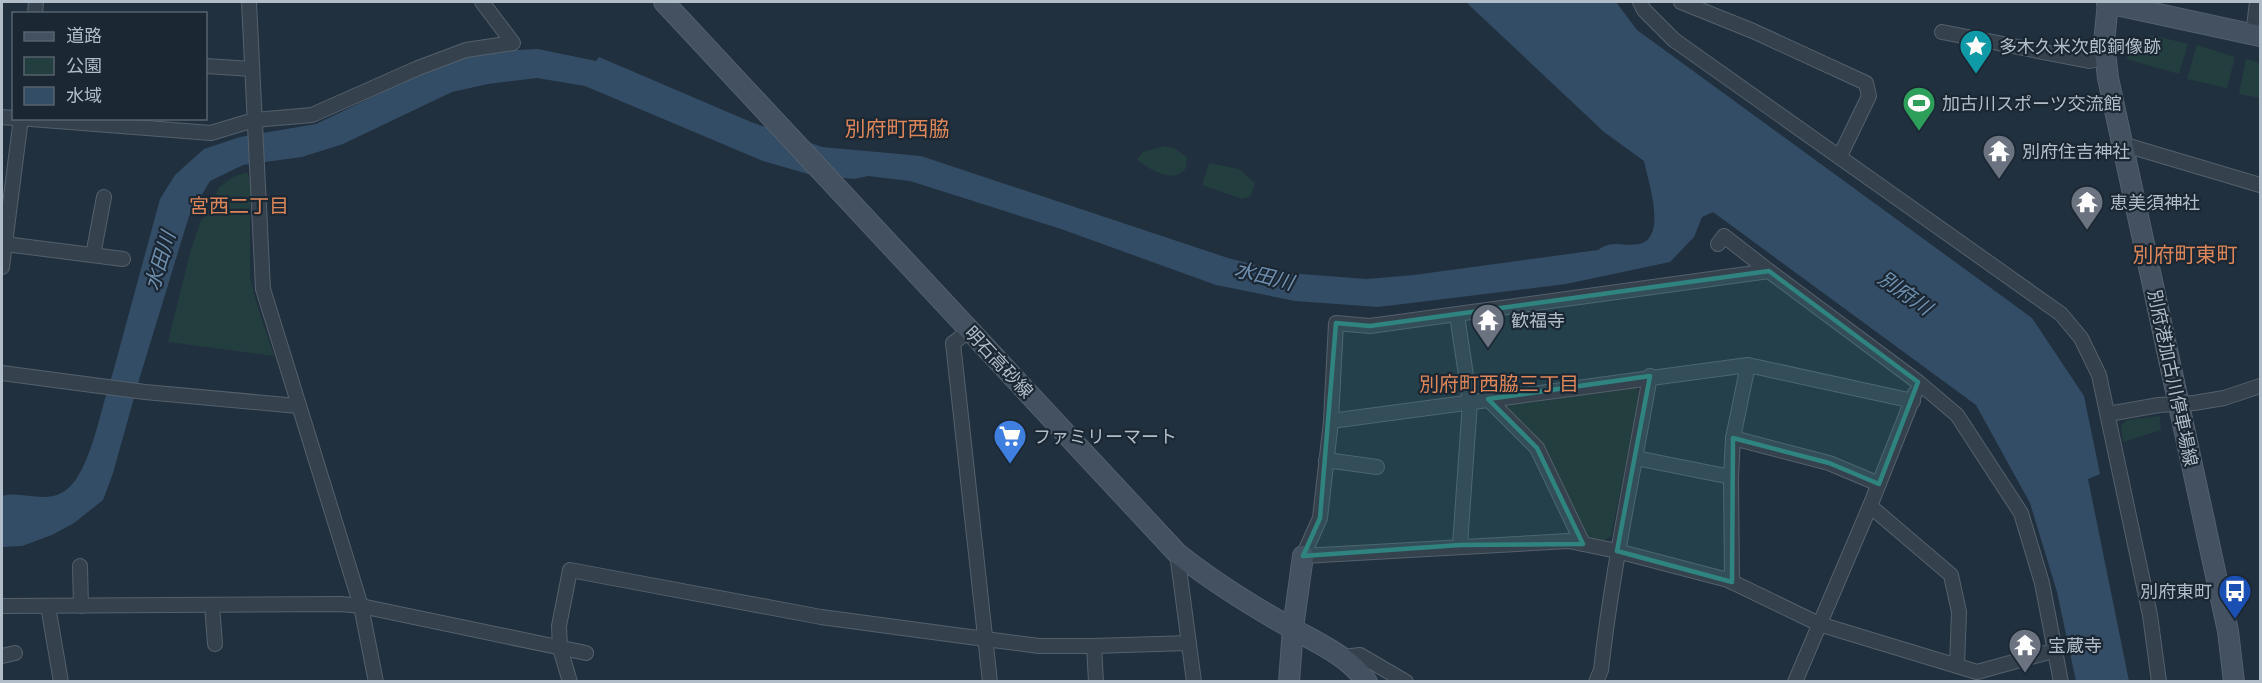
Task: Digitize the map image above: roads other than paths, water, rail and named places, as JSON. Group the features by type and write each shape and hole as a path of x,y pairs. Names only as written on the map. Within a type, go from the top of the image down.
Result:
{"main road":[{"name":"明石高砂線","path":"664,2 1177,553 1214,582 1344,657 1367,681"},
{"path":"2106,2 2257,35"},
{"name":"別府港加古川停車場線","path":"2106,2 2104,44 2122,144 2228,631 2234,681"},
{"path":"1289,681 1293,628 1303,556"}],"street":[{"path":"249,2 263,289 361,606 376,681"},
{"path":"34,120 211,133 254,120 312,115 417,68 466,50 513,43 482,2"},
{"path":"1640,2 1644,10 1674,40 2061,314 2081,338 2099,375 2108,414 2150,615 2159,681"},
{"path":"1681,2 1753,31 1866,83 1869,96 1839,156"},
{"path":"2257,2 2257,35"},
{"path":"1941,32 2089,61 2106,58"},
{"path":"207,66 252,69"},
{"path":"2,267 20,120"},
{"path":"2122,144 2260,185"},
{"path":"93,255 104,197"},
{"path":"1718,244 1724,236 1918,382 1957,415 2021,513 2042,583 2053,651 2061,681"},
{"path":"5,244 123,258"},
{"path":"1769,272 1370,326 1336,323 1330,421 1320,518 1303,556 1569,540 1731,582 1819,624 1962,672 1977,672 2053,651"},
{"path":"1457,315 1470,402 1460,545"},
{"path":"970,330 953,344 990,681"},
{"path":"1330,421 1748,364 1913,401"},
{"path":"1731,582 1733,438 1748,364"},
{"path":"2,373 145,392 298,406"},
{"path":"1596,681 1601,670 1617,551 1650,376"},
{"path":"1795,681 1870,506 1913,401 1918,382"},
{"path":"2108,414 2179,402 2194,403 2224,398 2260,386"},
{"path":"1488,399 1537,448 1583,544"},
{"path":"1733,438 1829,463 1879,484"},
{"path":"1636,458 1731,477"},
{"path":"1326,460 1377,467"},
{"path":"1870,506 1951,575 1959,612 1962,672"},
{"path":"1177,553 1194,681"},
{"path":"80,566 81,606"},
{"path":"570,681 560,648 559,626 570,570 714,595 821,617 1039,646 1189,643"},
{"path":"2,606 342,604 586,653"},
{"path":"212,605 215,644"},
{"path":"48,606 61,681"},
{"path":"1094,646 1096,681"},
{"path":"1344,657 1360,655 1406,681"}],"water":[{"path":"1467,2 1616,2 1637,30 2032,318 2084,396 2100,474 2088,479 2129,681 2076,681 2057,592 2030,503 1976,405 1713,212 1702,217 1694,237 1670,262 1566,284 1378,307 1295,301 1216,285 1061,229 910,181 868,176 854,179 808,174 763,161 585,86 537,78 488,84 452,92 343,144 302,157 243,165 210,181 189,216 103,500 74,523 52,535 22,546 2,547 2,496 50,497 68,488 78,477 86,461 108,390 160,199 175,175 204,149 240,137 316,124 439,65 482,52 538,49 596,61 599,57 751,122 822,147 921,156 1228,258 1288,273 1366,279 1414,275 1598,250 1613,244 1633,245 1648,240 1653,231 1654,208 1644,161 1604,132"}],"place":[{"name":"多木久米次郎銅像跡","path":"1976,75"},
{"name":"加古川スポーツ交流館","path":"1919,132"},
{"name":"別府住吉神社","path":"1999,180"},
{"name":"恵美須神社","path":"2087,231"},
{"name":"歓福寺","path":"1488,349"},
{"name":"ファミリーマート","path":"1010,465"},
{"name":"別府東町","path":"2235,620"},
{"name":"宝蔵寺","path":"2025,674"}],"district":[{"name":"別府町西脇","path":"897,128"},
{"name":"宮西二丁目","path":"239,206"},
{"name":"別府町東町","path":"2185,254"},
{"name":"別府町西脇三丁目","path":"1499,384"}],"water label":[{"name":"水田川","path":"160,261"},
{"name":"水田川","path":"1264,276"},
{"name":"別府川","path":"1905,293"}]}
